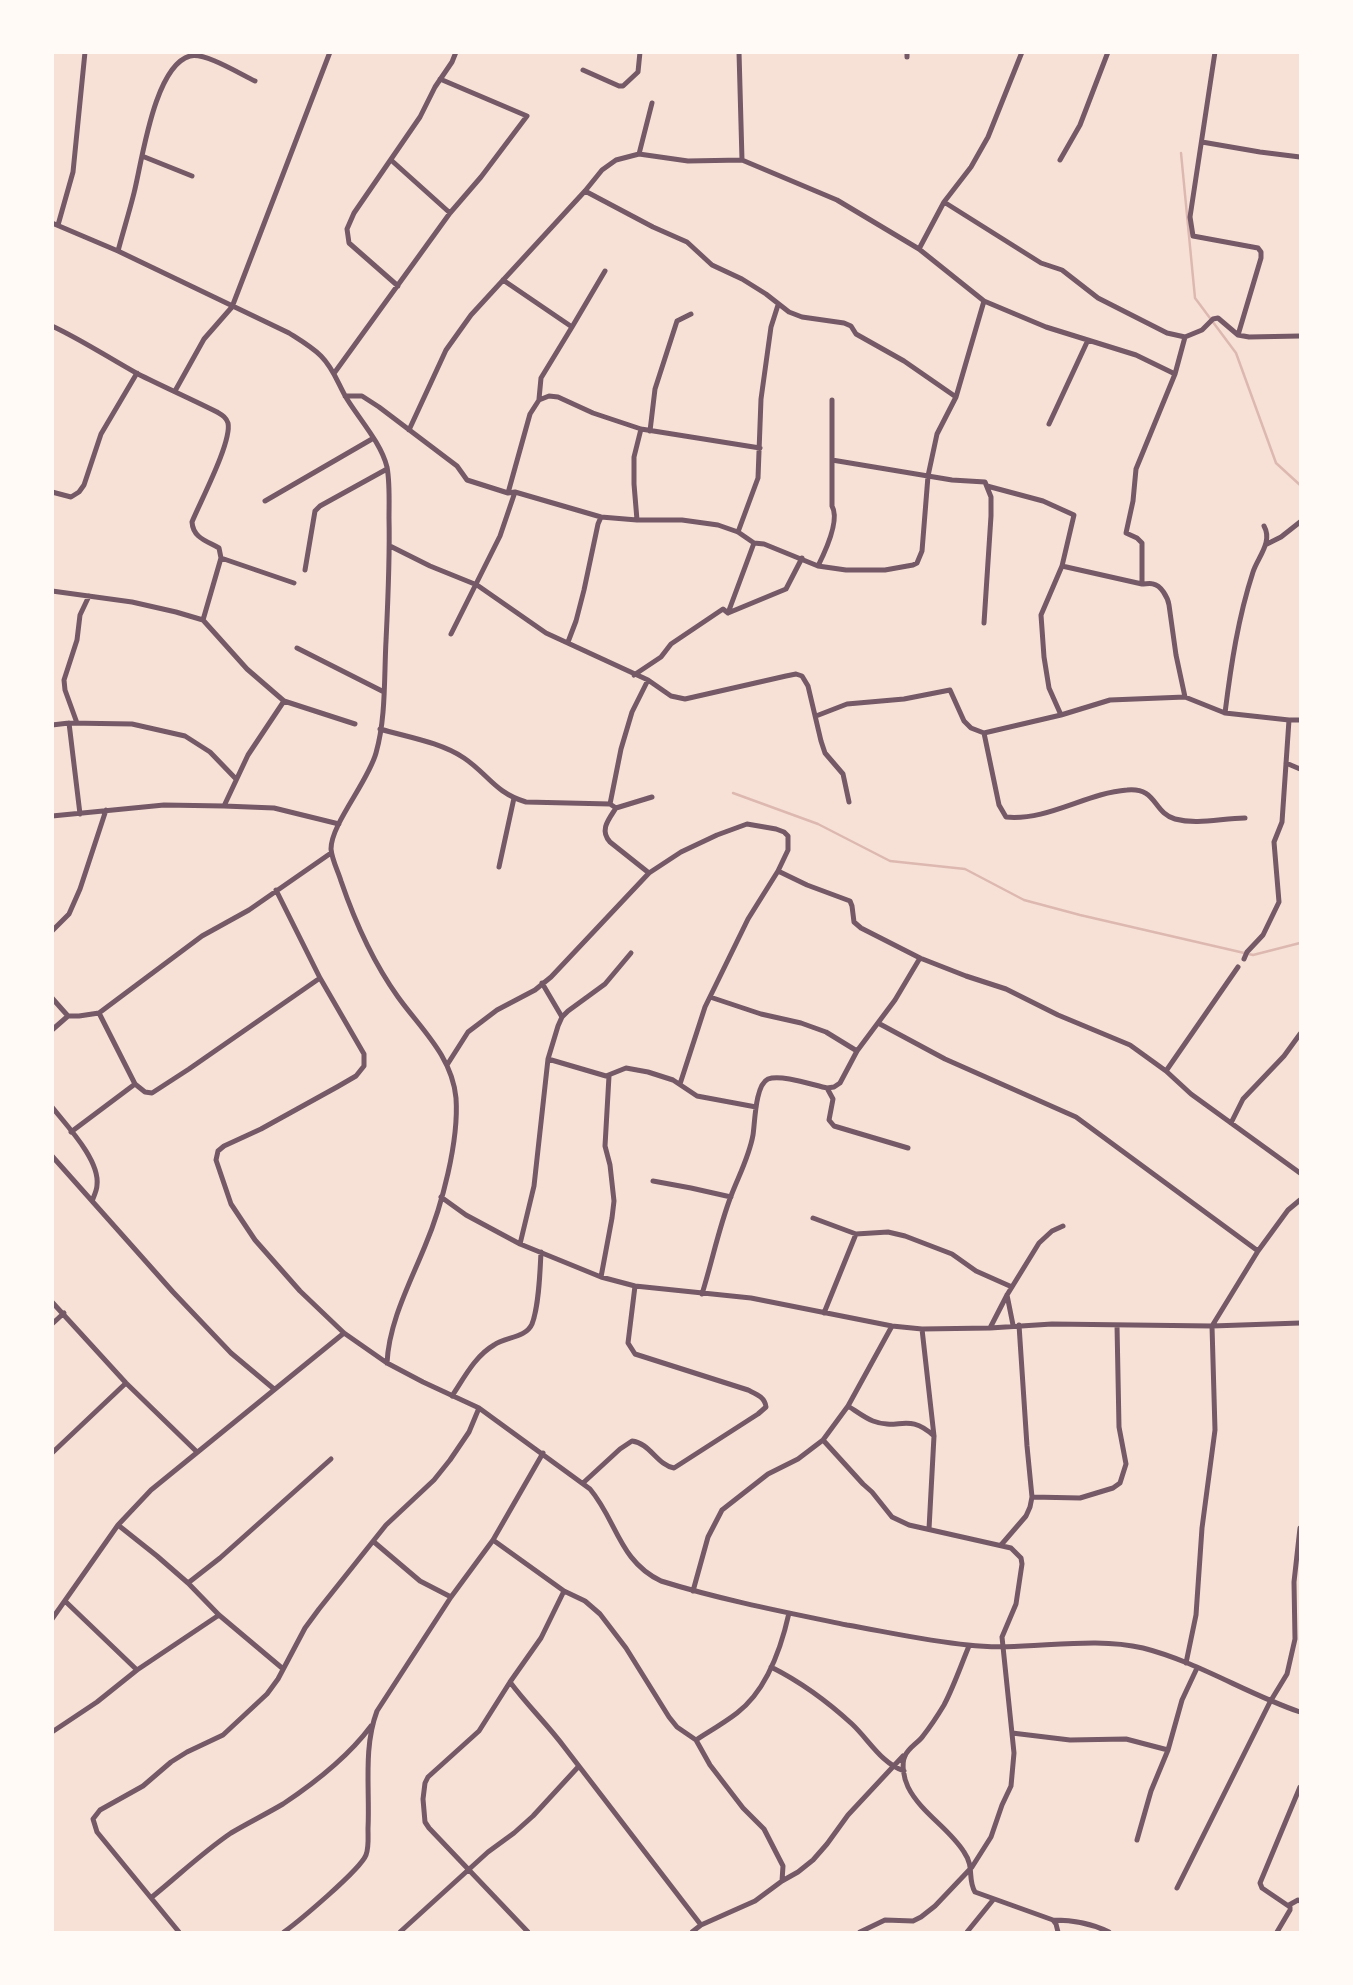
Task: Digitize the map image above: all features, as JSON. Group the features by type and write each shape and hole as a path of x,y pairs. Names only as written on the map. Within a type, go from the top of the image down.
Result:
{"street":[{"path":"85,52 74,172 55,224 118,251 300,340 323,357 335,372 345,396 384,459 387,469 390,546 380,729 373,765 333,836 331,853 358,925 378,967 397,996 437,1046 451,1074 456,1098 451,1161 427,1242 391,1332 387,1363"},
{"path":"175,391 204,339 232,307 330,52"},
{"path":"398,286 349,243 347,229 354,213 420,117 456,52"},
{"path":"583,70 624,86 638,72 640,52"},
{"path":"739,52 743,160"},
{"path":"919,249 944,202 971,167 988,138 1022,52"},
{"path":"1060,160 1080,125 1108,52"},
{"path":"1215,52 1190,217 1194,237 1258,248 1261,252 1238,335"},
{"path":"118,251 135,191 146,131 169,74 184,59 193,56 205,58 255,81"},
{"path":"335,372 450,214 527,116 440,79"},
{"path":"639,154 652,103"},
{"path":"1202,142 1300,157"},
{"path":"409,430 446,350 471,315 602,170 616,160 639,154 688,161 743,160 836,200 919,249 984,301 1046,327 1136,355 1175,374"},
{"path":"142,156 192,176"},
{"path":"391,160 450,214"},
{"path":"585,191 687,242 712,265 742,279 778,305 802,317 851,326 856,334 904,361 956,397"},
{"path":"944,202 1041,263 1062,270 1098,298 1167,333 1185,337 1202,330 1213,319 1218,318 1238,335 1300,336"},
{"path":"452,634 500,536 530,414 539,400 541,378 604,271"},
{"path":"503,280 572,327"},
{"path":"345,396 362,396 457,466 467,480 601,517 698,521 718,525 738,532 754,543 764,544 817,566 846,570 885,570 917,563 922,551 928,476 937,434 956,397 984,301"},
{"path":"738,532 758,478 761,399 771,327 778,305"},
{"path":"650,431 655,389 664,357 677,321 691,314"},
{"path":"52,326 137,373 216,412 227,421 227,439 192,522 192,529 201,539 219,548 221,558 202,621"},
{"path":"1142,584 1142,543 1126,533 1133,501 1132,489 1136,469 1175,374 1185,337"},
{"path":"1049,424 1088,340"},
{"path":"52,492 71,497 84,485 101,434 137,373"},
{"path":"539,400 549,396 558,397 593,413 640,429 760,448"},
{"path":"817,566 827,550 835,510 832,506 832,400"},
{"path":"638,520 634,457 640,429"},
{"path":"265,501 372,439"},
{"path":"832,460 928,476 985,482 991,497 991,516 984,623"},
{"path":"305,570 315,511 387,469"},
{"path":"987,486 1042,501 1074,515 1062,566 1041,615 1049,688 1061,715"},
{"path":"568,642 576,621 601,517"},
{"path":"1267,544 1300,522"},
{"path":"1225,713 1232,660 1246,598 1256,563 1267,544 1267,531 1264,526"},
{"path":"728,613 754,543"},
{"path":"390,546 477,585 546,633 648,680 671,696 685,699 796,674 802,676 806,681 825,753 843,774 849,802"},
{"path":"221,558 294,583"},
{"path":"728,613 786,589 802,558"},
{"path":"1062,566 1142,584 1154,583 1167,598 1185,697"},
{"path":"52,591 176,612 202,621 247,669 284,701 355,724"},
{"path":"77,723 64,680 77,640 80,615 89,596"},
{"path":"634,675 661,657 671,644 723,609 728,613"},
{"path":"297,648 384,692"},
{"path":"648,680 632,712 621,750 613,806 604,831 606,838 649,873"},
{"path":"816,716 847,704 904,699 950,690 964,721 971,728 984,733 1110,700 1185,697 1225,713 1300,720"},
{"path":"224,806 248,755 284,701"},
{"path":"1244,960 1247,952 1263,935 1279,902 1274,842 1282,822 1289,720"},
{"path":"69,723 79,814"},
{"path":"52,725 132,724 185,736 209,752 236,779"},
{"path":"380,729 442,747 464,758 491,784 526,802 613,806 652,797"},
{"path":"984,733 999,805 1006,817 1051,811 1128,789 1151,796 1160,808 1174,819 1204,821 1245,818"},
{"path":"1286,763 1300,769"},
{"path":"499,867 514,798"},
{"path":"52,816 164,805 224,806 274,808 339,824"},
{"path":"52,932 69,914 106,810"},
{"path":"447,1065 468,1032 497,1010 542,984 649,873 681,852 747,824 784,832 788,836 788,850 748,919 705,1007 680,1084"},
{"path":"52,1030 68,1016 99,1013 202,936 249,910 331,853"},
{"path":"778,871 850,901 854,922 920,958 1006,989 1058,1015 1130,1045 1166,1071 1191,1094 1300,1173"},
{"path":"276,890 320,978 364,1054 365,1062 362,1071 337,1087 224,1146 218,1151 216,1160 231,1204 255,1240 344,1333 387,1363 479,1408 583,1483 601,1502 635,1564 660,1581 750,1606 970,1646 1113,1643 1143,1648 1186,1662 1270,1702 1300,1712"},
{"path":"520,1244 534,1186 548,1059 555,1033 562,1017 606,984 631,953"},
{"path":"702,1294 731,1198 747,1160 756,1107 764,1082 770,1079 791,1080 827,1088 840,1083 857,1051 895,1000 920,958"},
{"path":"1166,1071 1238,967"},
{"path":"99,1013 135,1084 145,1092 152,1093 320,978"},
{"path":"542,984 562,1017"},
{"path":"710,997 826,1032 857,1051"},
{"path":"52,998 68,1016"},
{"path":"878,1023 945,1059 1076,1117 1258,1251"},
{"path":"1231,1123 1243,1099 1284,1056 1300,1034"},
{"path":"548,1059 609,1076 630,1068 673,1080 697,1096 756,1107"},
{"path":"601,1277 614,1201 605,1146 609,1076"},
{"path":"71,1132 135,1084"},
{"path":"827,1088 834,1102 829,1120 834,1126 908,1148"},
{"path":"52,1107 88,1154 96,1172 97,1185 92,1202"},
{"path":"52,1156 231,1353 274,1389"},
{"path":"653,1181 731,1198"},
{"path":"441,1198 466,1215 520,1244 601,1277 635,1286 751,1298 891,1326 922,1329 1016,1325 1212,1326 1300,1322"},
{"path":"1186,1662 1196,1615 1202,1528 1215,1430 1212,1326 1258,1251 1288,1210 1300,1200"},
{"path":"813,1218 856,1234 888,1232 905,1236 952,1254 976,1271 1012,1287"},
{"path":"990,1328 1040,1242 1052,1231 1063,1226"},
{"path":"824,1313 856,1234"},
{"path":"452,1395 475,1362 485,1353 494,1345 523,1333 532,1323 541,1252"},
{"path":"583,1483 620,1448 632,1441 641,1443 665,1465 674,1468 758,1414 766,1406 762,1397 748,1390 631,1351 628,1343 635,1286"},
{"path":"1001,1545 1026,1516 1032,1497 1016,1325 1007,1295"},
{"path":"52,1302 126,1383 197,1452"},
{"path":"52,1324 64,1313"},
{"path":"1032,1497 1080,1498 1114,1488 1120,1483 1126,1464 1119,1427 1117,1325"},
{"path":"693,1591 708,1537 722,1510 768,1474 798,1459 823,1440 848,1406 891,1326"},
{"path":"922,1329 934,1436 929,1529"},
{"path":"52,1619 118,1525 151,1490 344,1333"},
{"path":"52,1453 126,1383"},
{"path":"848,1406 872,1421 883,1424 919,1424 934,1436"},
{"path":"178,1933 101,1839 94,1824 95,1815 143,1786 187,1752 223,1735 267,1694 312,1619 386,1525 434,1480 450,1460 469,1432 479,1408"},
{"path":"823,1440 892,1517 909,1525 1001,1545 1016,1552 1022,1564 1016,1604 1003,1633 1014,1753 1012,1786 991,1837 972,1867 921,1917 913,1920 885,1920 860,1933"},
{"path":"284,1933 342,1882 365,1857 370,1805 369,1747 377,1711 451,1597 493,1540 543,1453"},
{"path":"188,1583 331,1459"},
{"path":"118,1525 188,1583 219,1615 282,1668"},
{"path":"1177,1888 1270,1702 1287,1674 1295,1639 1294,1582 1300,1528"},
{"path":"493,1540 564,1591 585,1601 600,1614 626,1648 669,1717 677,1727 696,1740 718,1776 764,1829 783,1866 782,1881"},
{"path":"374,1542 420,1581 451,1597"},
{"path":"528,1933 425,1822 424,1791 428,1777 479,1731 541,1638 564,1591"},
{"path":"66,1602 137,1670"},
{"path":"696,1740 739,1712 762,1686 784,1635 789,1613"},
{"path":"52,1732 219,1615"},
{"path":"692,1933 701,1925 755,1901 813,1860 848,1815 923,1736 944,1704 970,1646"},
{"path":"771,1667 789,1676 852,1724 892,1767 904,1771"},
{"path":"1137,1840 1182,1700 1197,1668"},
{"path":"510,1682 616,1812 701,1925"},
{"path":"152,1898 232,1833 284,1803 334,1765 359,1742 372,1725"},
{"path":"1012,1733 1070,1740 1126,1739 1168,1750"},
{"path":"906,1754 904,1771 908,1787 919,1803 964,1852 972,1867 972,1889 992,1900 1053,1920 1096,1925 1109,1933"},
{"path":"400,1933 488,1852 533,1816 579,1766"},
{"path":"1289,1905 1262,1888 1260,1883 1300,1787"},
{"path":"783,1866 798,1872"},
{"path":"967,1933 992,1900"},
{"path":"1289,1905 1300,1901"},
{"path":"1277,1933 1290,1910 1289,1905"},
{"path":"1053,1920 1058,1933"}],"waterway":[{"path":"1181,153 1195,298 1236,353 1276,463 1300,485"},
{"path":"733,793 818,824 890,861 965,869 1024,900 1080,915 1253,955 1300,943"}]}
